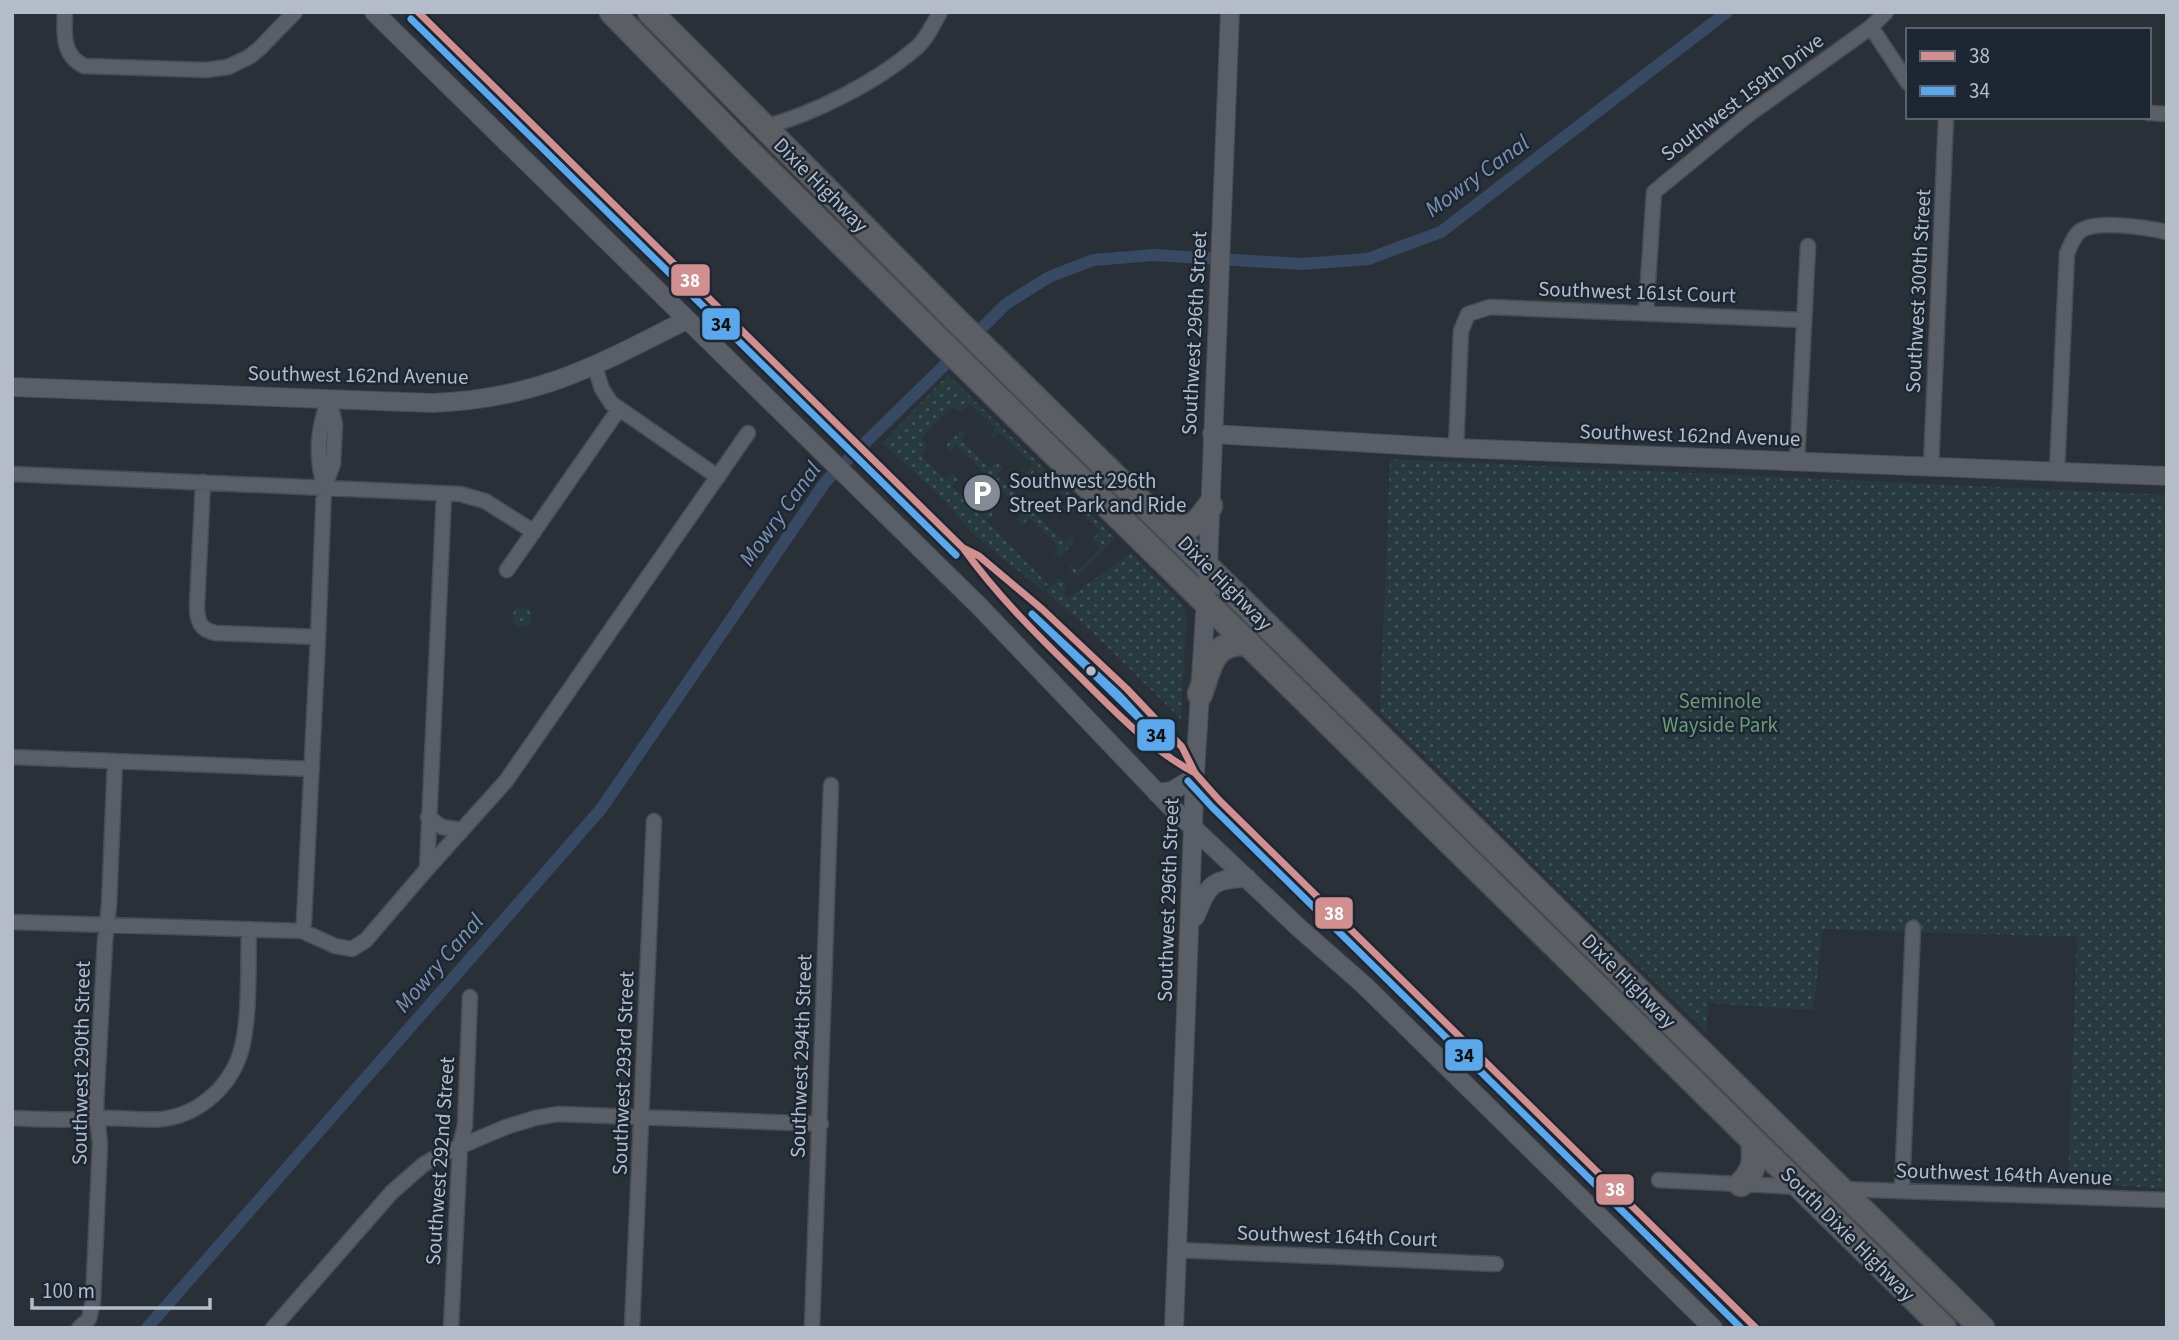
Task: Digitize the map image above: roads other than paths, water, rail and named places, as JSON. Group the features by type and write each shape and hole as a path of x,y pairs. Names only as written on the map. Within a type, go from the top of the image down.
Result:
{"highway":[{"name":"Dixie Highway","path":"650,12 959,323 1802,1151"},
{"name":"Dixie Highway","path":"615,15 965,366 1701,1089"},
{"path":"615,15 650,32 746,127 764,127"},
{"path":"743,146 753,145 770,154 849,232 885,249"},
{"path":"1025,425 1057,439 1180,559 1208,567"},
{"path":"1166,526 1191,526 1199,521 1210,506"},
{"path":"1206,604 1239,615 1359,731 1394,750"},
{"path":"1200,694 1215,656 1221,648 1234,642 1248,643"},
{"path":"1375,769 1413,787 1496,869 1510,873 1516,869"},
{"path":"1507,899 1524,897 1616,985 1653,1005"},
{"name":"South Dixie Highway","path":"1701,1089 1944,1328"},
{"path":"1741,1184 1753,1171 1755,1159 1748,1134 1766,1134 1818,1183 1840,1189"},
{"name":"South Dixie Highway","path":"1802,1151 1894,1243"},
{"path":"1800,1187 1821,1195 1873,1239 1894,1243 1982,1328"}],"street":[{"path":"65,12 64,35 69,54 76,62 92,66 216,69 238,64 249,57 295,12"},
{"path":"374,12 979,607 1157,793 1298,927 1364,985 1713,1328"},
{"path":"764,127 780,123 865,83 918,47 940,12"},
{"name":"Southwest 296th Street","path":"1174,1328 1195,778 1208,567 1230,12"},
{"name":"Southwest 159th Drive","path":"1646,312 1654,192 1748,115 1871,27 1886,12"},
{"path":"1871,27 1906,80"},
{"name":"Southwest 300th Street","path":"1931,467 1946,119"},
{"path":"2057,471 2067,253 2078,231 2094,226 2145,227 2167,232"},
{"path":"1797,462 1808,246"},
{"name":"Southwest 161st Court","path":"1456,448 1461,331 1468,314 1490,307 1804,320"},
{"name":"Southwest 162nd Avenue","path":"12,387 432,403 478,401 523,392 595,367 686,320"},
{"path":"595,367 603,393 619,409 718,477"},
{"path":"302,931 324,488 332,464 335,424 329,399"},
{"path":"507,570 619,409"},
{"path":"12,922 302,931 335,946 352,949 360,945 506,781 748,433"},
{"name":"Southwest 162nd Avenue","path":"1212,434 1456,448 2167,476"},
{"path":"12,474 467,495 485,501 534,532"},
{"path":"203,482 197,606 202,628 216,633 318,637"},
{"path":"427,869 444,493"},
{"path":"12,757 312,769"},
{"name":"Southwest 290th Street","path":"83,1325 93,1301 100,1144 96,1107 115,761"},
{"path":"1157,793 1172,791 1195,778"},
{"name":"Southwest 294th Street","path":"812,1328 831,785"},
{"path":"428,817 442,827 462,830"},
{"name":"Southwest 293rd Street","path":"632,1328 654,821"},
{"path":"1191,927 1206,891 1212,884 1220,880 1247,878"},
{"path":"12,1118 154,1119 176,1116 203,1104 227,1080 236,1064 244,1039 249,929"},
{"path":"1902,1191 1913,929"},
{"name":"Southwest 292nd Street","path":"451,1328 470,997"},
{"path":"273,1328 407,1177 424,1164 506,1127 547,1115 577,1114 821,1124"},
{"path":"1659,1180 1800,1187"},
{"name":"Southwest 164th Avenue","path":"1840,1189 2167,1200"},
{"name":"Southwest 164th Court","path":"1177,1250 1496,1264"}],"waterway":[{"name":"Mowry Canal","path":"970,340 1006,304 1049,277 1093,260 1154,255 1302,264 1368,259 1441,232 1727,12"},
{"name":"Mowry Canal","path":"147,1328 601,809 826,481 957,353"}],"place":[{"name":"Southwest 296th Street Park and Ride","path":"982,493"}],"park label":[{"name":"Seminole Wayside Park","path":"1720,713"}]}
